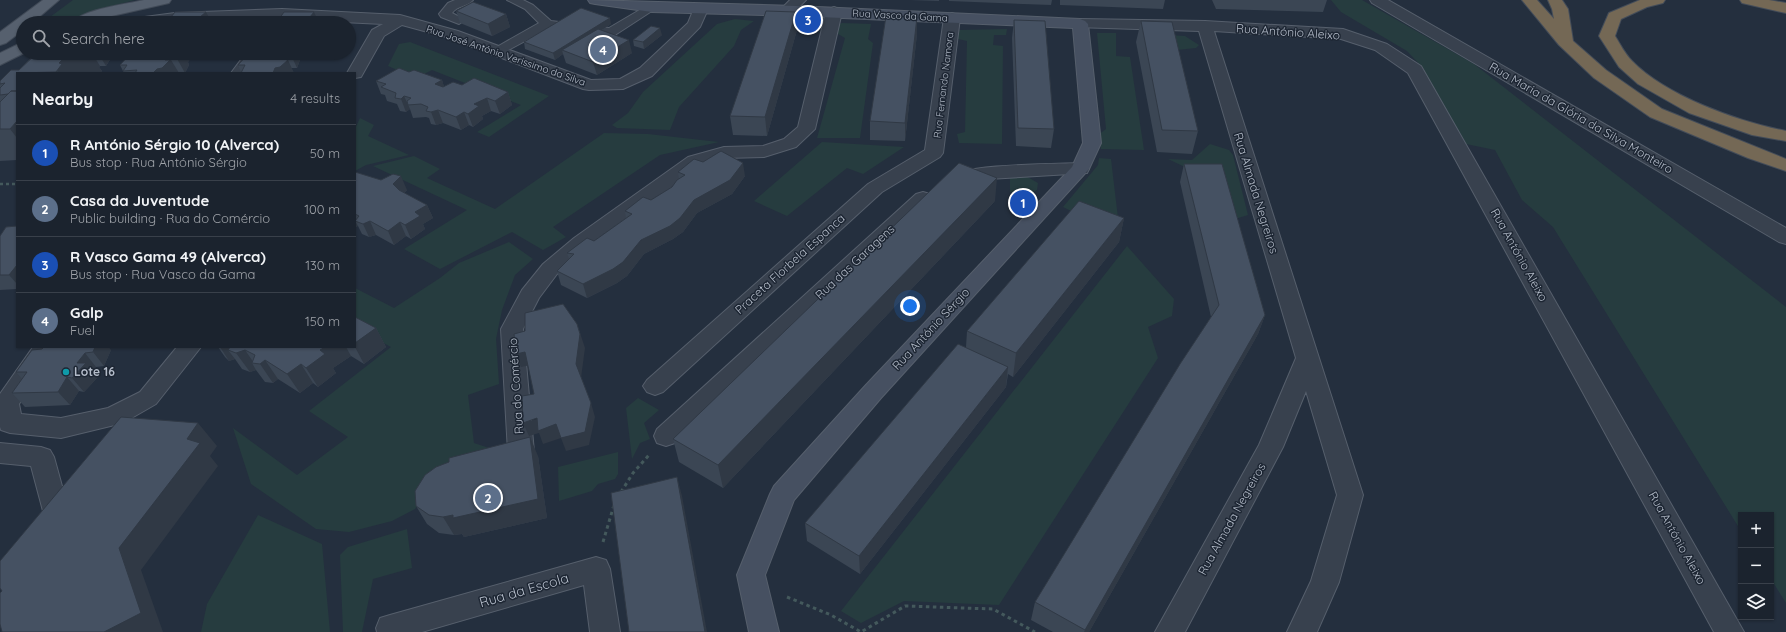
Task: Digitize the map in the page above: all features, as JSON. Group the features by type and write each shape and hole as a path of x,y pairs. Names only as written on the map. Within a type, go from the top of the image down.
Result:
{"highway":[{"path":"1529,0 1565,42 1600,74 1656,113 1755,154 1786,165"},
{"path":"1555,0 1560,9 1565,42"},
{"path":"1658,0 1642,4 1614,16 1607,36 1625,64 1644,80 1695,109 1758,131 1786,136"},
{"path":"1747,0 1786,8"}],"main road":[{"path":"0,22 30,0"},
{"path":"31,16 52,0"},
{"path":"96,16 164,0"},
{"name":"Rua Vasco da Gama","path":"595,0 652,7 834,12 1080,24"},
{"name":"Rua António Sérgio","path":"764,632 751,575 783,494 873,392 1080,169 1092,144 1080,24"},
{"path":"0,40 16,28"},
{"path":"0,60 16,51"}],"street":[{"path":"786,11 799,0"},
{"name":"Rua Maria da Glória da Silva Monteiro","path":"1377,0 1786,237"},
{"name":"Rua José António Verissimo da Silva","path":"356,20 400,20 452,34 589,85 623,84 646,72 685,35 695,24 700,9"},
{"name":"Rua do Comércio","path":"521,452 512,329 530,295 550,269 581,242 696,160 724,153 764,151 790,143 806,129 834,12"},
{"name":"Rua Fernando Namora","path":"934,153 952,18"},
{"path":"356,72 378,33 400,20"},
{"name":"Rua Vasco da Gama","path":"1080,24 1205,26"},
{"name":"Rua Almada Negreiros","path":"1205,26 1350,495 1324,582 1302,632"},
{"name":"Rua António Aleixo","path":"1205,26 1343,34 1381,47 1415,70 1729,632"},
{"path":"240,72 249,60"},
{"name":"Praceta Florbela Espanca","path":"655,386 875,188 934,153"},
{"name":"Rua das Garagens","path":"666,436 939,184 970,174 1080,169"},
{"path":"44,348 7,403 10,423 61,428 114,416 148,398 189,348"},
{"name":"Rua Almada Negreiros","path":"1170,632 1271,447 1307,359"},
{"path":"0,453 41,457 66,547"},
{"path":"596,569 605,632"},
{"name":"Rua da Escola","path":"390,628 596,569"}],"lane":[{"path":"459,20 446,14 452,5 467,0"},
{"path":"513,0 529,7 547,24"},
{"path":"499,51 547,24 610,32 652,7"},
{"path":"500,34 518,40"}],"path":[{"path":"0,184 16,184"},
{"path":"619,495 634,473 666,436"},
{"path":"596,569 615,501"},
{"path":"753,582 831,615 861,632 905,606 993,609 1035,632"}],"green space":[{"path":"73,0 135,0 80,16 51,16"},
{"path":"1331,0 1362,0 1474,64 1786,307 1786,603 1774,584 1774,512 1738,512 1738,526 1553,227 1522,200 1495,150 1466,144 1422,67 1407,51 1341,12"},
{"path":"735,19 754,21 741,30 734,46 679,107 670,130 617,128 612,125 628,113 643,92 717,24"},
{"path":"842,23 871,24 868,39 873,43 860,138 817,138 845,38 838,34 837,25"},
{"path":"1007,29 1006,35 994,35 993,45 1003,46 1002,144 959,143 957,134 965,132 967,41 958,39 958,30"},
{"path":"1097,33 1116,33 1116,56 1130,57 1144,150 1101,149 1098,135 1106,129"},
{"path":"1168,35 1185,36 1199,45 1196,48 1177,50"},
{"path":"410,42 549,96 489,137 477,132 521,105 432,70 416,78 388,66 399,44"},
{"path":"360,118 374,125 368,136 409,155 366,165 356,170 356,127"},
{"path":"604,133 648,134 719,142 660,155 553,227 566,237 543,250 512,232 440,269 404,249 467,210 373,166 414,156 440,169 427,178 495,209"},
{"path":"822,142 904,147 863,174 847,168 787,216 754,201"},
{"path":"1210,144 1229,150 1233,155 1248,215 1235,219 1206,177 1168,159 1192,160"},
{"path":"1099,158 1111,159 1120,235 1063,207 1098,165"},
{"path":"1026,176 1038,183 1037,190 1030,194 1010,192 1010,177"},
{"path":"509,242 533,259 515,275 502,310 496,339 499,384 468,395 474,443 492,449 432,485 415,509 392,521 349,532 316,529 251,484 233,428 297,475 348,437 309,411 391,347 356,329 356,289 394,308 440,278 459,263"},
{"path":"1127,246 1174,299 1172,316 1148,327 1158,358 999,605 904,601 861,623 841,611"},
{"path":"638,398 659,410 644,423 650,439 640,443 632,459 626,408"},
{"path":"618,452 618,474 615,479 598,484 592,491 559,501 558,467"},
{"path":"258,515 322,544 330,632 201,632 207,604"},
{"path":"407,529 412,568 373,579 362,632 343,632 340,555 348,547"}],"building":[{"path":"473,2 506,14 488,24 456,11"},
{"path":"581,8 610,18 553,53 524,42"},
{"path":"766,11 796,12 765,117 730,116"},
{"path":"175,12 206,12 201,16 172,16"},
{"path":"284,12 314,12 311,16 281,16"},
{"path":"886,16 917,17 905,123 870,121"},
{"path":"1014,20 1045,21 1054,129 1018,128"},
{"path":"1141,21 1172,22 1198,131 1162,130"},
{"path":"651,26 660,28 643,42 633,40"},
{"path":"598,29 629,40 593,62 562,50"},
{"path":"30,60 62,60 59,63 62,64 56,72 16,72 16,91 11,91 8,94 0,95 0,88 5,83 0,84 0,81 11,70 19,70"},
{"path":"125,60 170,60 162,68 157,69 154,72 136,72 137,70 123,71 127,65 120,65"},
{"path":"243,60 288,60 280,67 275,68 273,72 242,72 245,65 238,65"},
{"path":"399,68 409,72 414,70 442,80 435,84 443,87 453,82 462,85 474,78 508,92 495,101 487,98 474,104 479,106 468,114 464,112 456,117 438,110 431,112 426,111 428,107 421,104 408,105 407,101 411,98 404,96 401,99 395,98 396,93 381,87 386,84 376,81"},
{"path":"11,91 16,91 16,122 10,129 0,129 0,102"},
{"path":"721,151 743,163 730,180 694,200 680,218 670,226 641,240 623,262 613,269 583,284 557,271 574,254 567,253 587,238 594,241 632,214 625,211 643,197 651,200 672,187 677,180 685,175 678,172 694,159 703,162"},
{"path":"959,163 997,178 718,465 673,439"},
{"path":"1184,164 1222,164 1265,315 1085,630 1035,602 1180,364 1219,305"},
{"path":"356,172 381,180 393,174 401,176 393,184 399,190 427,205 415,212 420,216 405,225 400,222 388,231 370,221 363,224 356,221 359,216 356,214"},
{"path":"1079,201 1124,218 1016,353 967,331"},
{"path":"16,226 16,266 9,275 0,275 0,236 6,227"},
{"path":"563,304 577,324 580,334 576,364 591,403 585,432 561,438 556,424 538,431 537,418 523,423 522,396 534,394 525,352 516,354 514,334 525,331 525,313"},
{"path":"356,318 376,328 356,342"},
{"path":"958,344 1008,367 859,556 805,523"},
{"path":"95,348 93,352 85,353 77,363 86,363 72,378 67,377 58,392 12,393 27,372 16,372 32,350"},
{"path":"229,348 323,348 320,350 325,354 306,368 301,364 287,374 265,360 260,364 252,363 255,355 245,350 236,353 228,350"},
{"path":"121,417 198,423 187,439 200,443 119,548 141,613 104,632 2,632 0,624 0,593 2,591 0,588 0,561"},
{"path":"530,437 538,499 453,518 453,515 443,517 429,515 416,506 415,491 425,475 436,467 449,462 449,458"},
{"path":"677,477 705,632 629,632 611,493"}],"place":[{"name":"R Vasco Gama 49 (Alverca)","path":"808,20"},
{"name":"Galp","path":"603,50"},
{"name":"R António Sérgio 10 (Alverca)","path":"1023,203"},
{"name":"Lote 16","path":"66,372"},
{"name":"Casa da Juventude","path":"488,498"}]}
